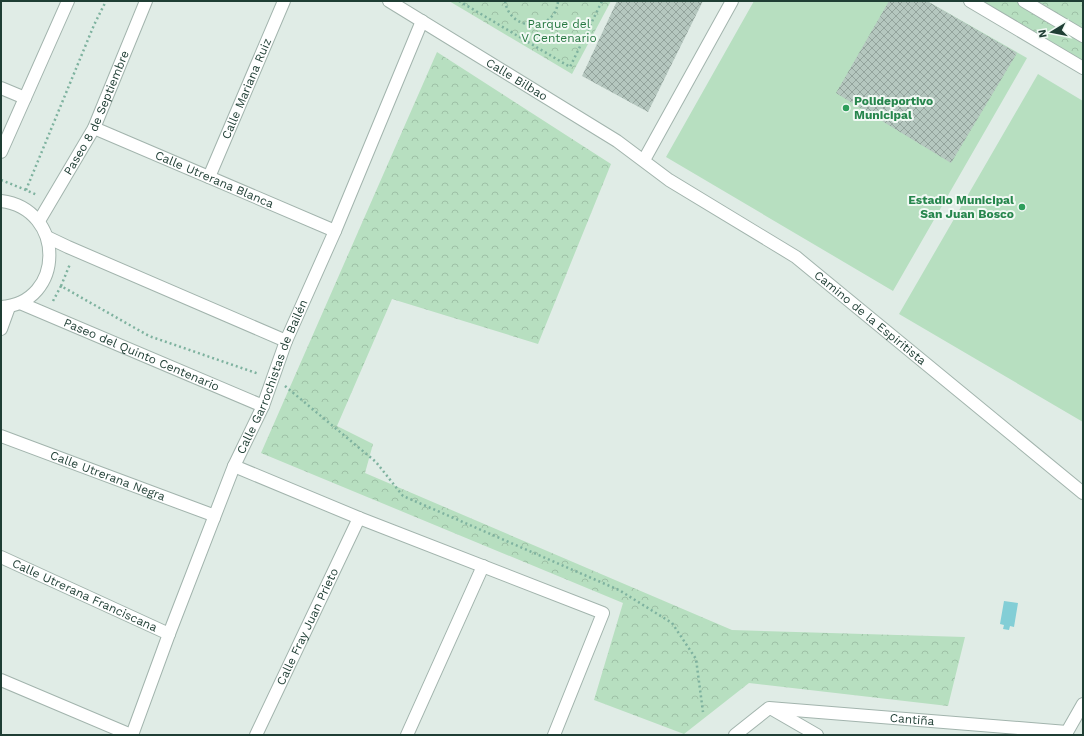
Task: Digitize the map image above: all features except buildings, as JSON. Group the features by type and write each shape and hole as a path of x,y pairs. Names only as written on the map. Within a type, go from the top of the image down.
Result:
{"street":[{"path":"1,152 68,1"},
{"name":"Paseo 8 de Septiembre","path":"39,221 94,128 146,1"},
{"name":"Calle Mariana Ruiz","path":"209,177 284,1"},
{"name":"Calle Bilbao","path":"389,1 617,140 644,160"},
{"path":"644,160 732,1"},
{"path":"970,1 1083,68"},
{"path":"1024,1 1083,36"},
{"name":"Calle Garrochistas de Bailén","path":"131,735 234,466 263,406 286,341 335,231 422,21"},
{"path":"1,88 25,98"},
{"name":"Calle Utrerana Blanca","path":"94,128 335,231"},
{"name":"Camino de la Espiritista","path":"644,160 669,180 796,257 1083,493"},
{"path":"1,201 11,202 26,210 39,221 47,237 50,252 49,268 43,282 33,294 10,306 1,329"},
{"path":"47,237 286,341"},
{"name":"Paseo del Quinto Centenario","path":"10,306 47,314 263,406"},
{"name":"Calle Utrerana Negra","path":"1,436 210,514 214,518"},
{"path":"234,466 359,518 603,613 554,735"},
{"name":"Calle Fray Juan Prieto","path":"256,735 359,518"},
{"name":"Calle Utrerana Franciscana","path":"1,557 169,634"},
{"path":"407,735 483,566"},
{"path":"1,680 131,735"},
{"name":"Cantiña","path":"769,708 1070,733 1083,704"},
{"path":"735,735 769,708 817,735"}],"path":[{"path":"26,190 94,24 106,1"},
{"path":"459,1 570,67 602,1"},
{"path":"505,1 508,12 511,16 518,22 529,25 539,24 546,21 558,5 558,1"},
{"path":"1,180 50,202"},
{"path":"47,314 76,250"},
{"path":"60,286 149,336 278,380 376,462 403,496 619,590 672,623 696,659 703,712"}],"green space":[{"name":"Parque del V Centenario","path":"449,1 611,1 572,74"},
{"name":"Polideportivo Municipal","path":"754,1 927,1 1027,58 893,291 666,157"},
{"path":"976,1 1083,1 1083,69"},
{"path":"437,52 611,164 538,344 392,299 337,426 373,444 365,473 732,630 965,637 948,706 749,683 684,734 594,700 623,603 261,453"},
{"name":"Estadio Municipal San Juan Bosco","path":"1038,74 1083,101 1083,422 899,314"}],"water":[{"path":"1004,601 1018,603 1014,627 1010,626 1009,630 1003,629 1004,625 1000,624"}],"place":[{"name":"Polideportivo Municipal","path":"846,108"},
{"name":"Estadio Municipal San Juan Bosco","path":"1022,207"}]}
